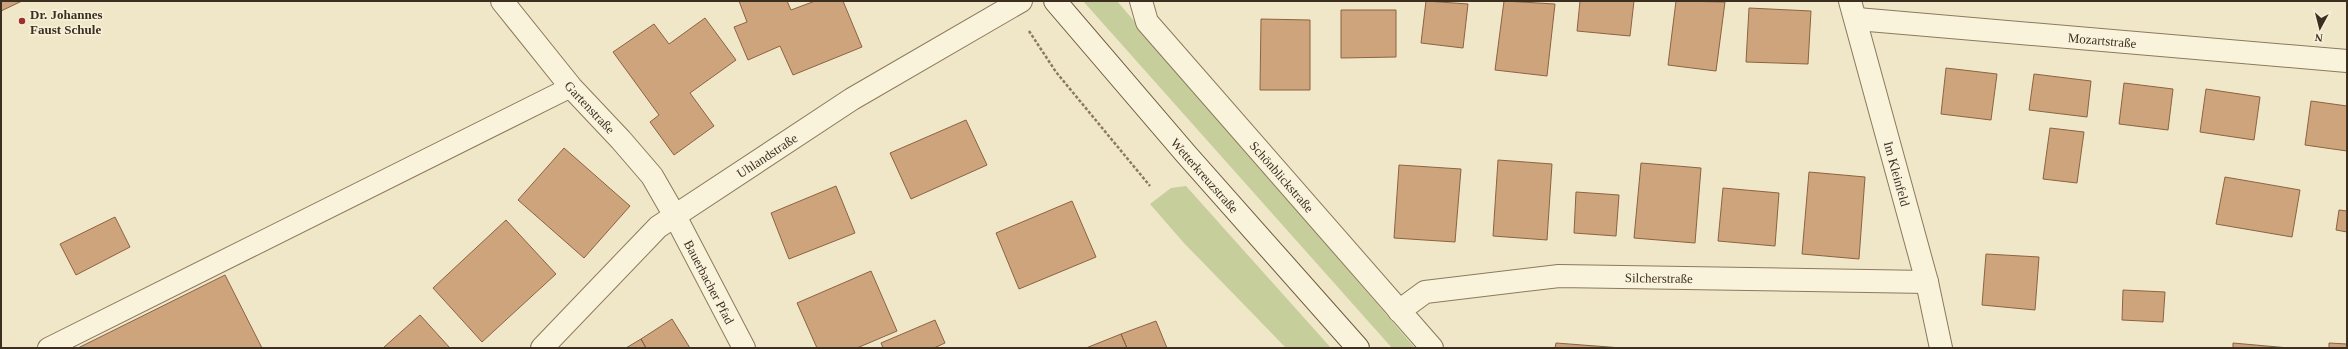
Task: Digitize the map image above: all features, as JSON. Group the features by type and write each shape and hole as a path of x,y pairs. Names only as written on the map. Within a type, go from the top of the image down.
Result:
{"street":[{"name":"Gartenstraße","path":"502,1 571,87 621,140 652,176 675,216"},
{"name":"Wetterkreuzstraße","path":"1055,1 1186,154 1358,348"},
{"name":"Schönblickstraße","path":"1141,1 1147,22 1432,348"},
{"name":"Uhlandstraße","path":"542,348 658,227 852,99 1019,2"},
{"name":"Mozartstraße","path":"1854,10 2347,61"},
{"name":"Im Kleinfeld","path":"1854,10 1927,282 1941,348"},
{"name":"Bauerbacher Pfad","path":"675,216 744,348"},
{"name":"Silcherstraße","path":"1399,311 1425,292 1559,276 1927,282"}],"lane":[{"path":"48,348 571,87"}],"path":[{"path":"1019,2 1027,29 1041,52 1150,186"}],"green space":[{"path":"1083,1 1117,1 1415,348 1392,348"},
{"path":"1186,186 1331,348 1286,348 1183,242 1150,204 1171,188"}],"building":[{"path":"1,1 22,1 1,11"},
{"path":"739,1 787,1 791,10 815,1 843,1 862,47 793,75 780,46 748,60 734,27 747,22"},
{"path":"1426,1 1468,4 1463,48 1421,43"},
{"path":"1504,1 1555,4 1547,76 1495,70"},
{"path":"1580,1 1634,1 1630,36 1577,31"},
{"path":"1676,1 1725,2 1716,71 1668,65"},
{"path":"1749,8 1811,11 1808,64 1746,62"},
{"path":"1341,10 1396,10 1396,57 1341,58"},
{"path":"705,18 736,60 690,93 714,126 674,155 650,122 659,115 613,52 654,24 669,44"},
{"path":"1261,19 1310,20 1310,90 1260,90"},
{"path":"1946,68 1997,74 1991,120 1941,114"},
{"path":"2034,74 2091,81 2087,117 2029,110"},
{"path":"2124,83 2173,89 2168,130 2119,124"},
{"path":"2206,89 2260,97 2254,140 2200,132"},
{"path":"2311,101 2347,106 2347,151 2305,145"},
{"path":"966,120 987,165 911,199 890,153"},
{"path":"2050,128 2084,132 2077,183 2043,179"},
{"path":"564,148 630,206 584,258 518,200"},
{"path":"1498,160 1552,164 1547,240 1493,236"},
{"path":"1641,163 1701,168 1695,243 1634,238"},
{"path":"1399,165 1461,169 1455,242 1394,238"},
{"path":"1809,172 1865,177 1859,259 1802,254"},
{"path":"2225,177 2300,190 2292,237 2216,224"},
{"path":"836,186 855,233 789,259 771,213"},
{"path":"1723,188 1779,193 1775,246 1718,241"},
{"path":"1576,192 1619,195 1616,236 1574,233"},
{"path":"1072,201 1096,257 1019,289 996,233"},
{"path":"2339,210 2347,211 2347,232 2336,230"},
{"path":"115,217 130,247 76,275 60,244"},
{"path":"506,220 556,274 482,342 433,288"},
{"path":"1986,254 2039,257 2035,310 1982,305"},
{"path":"871,271 897,331 857,348 817,348 797,303"},
{"path":"225,275 262,348 78,348"},
{"path":"2123,290 2165,292 2163,322 2122,320"},
{"path":"420,315 450,348 383,348"},
{"path":"672,319 690,348 646,348 641,339"},
{"path":"935,320 945,343 934,348 883,348 881,343"},
{"path":"1156,321 1167,348 1127,348 1121,334"},
{"path":"1121,334 1127,348 1086,348"},
{"path":"641,339 646,348 626,348"},
{"path":"1556,343 1622,348 1555,348"},
{"path":"2233,343 2289,348 2233,348"},
{"path":"2329,343 2347,344 2347,348 2329,348"}],"place":[{"name":"Dr. Johannes Faust Schule","path":"22,21"}]}
